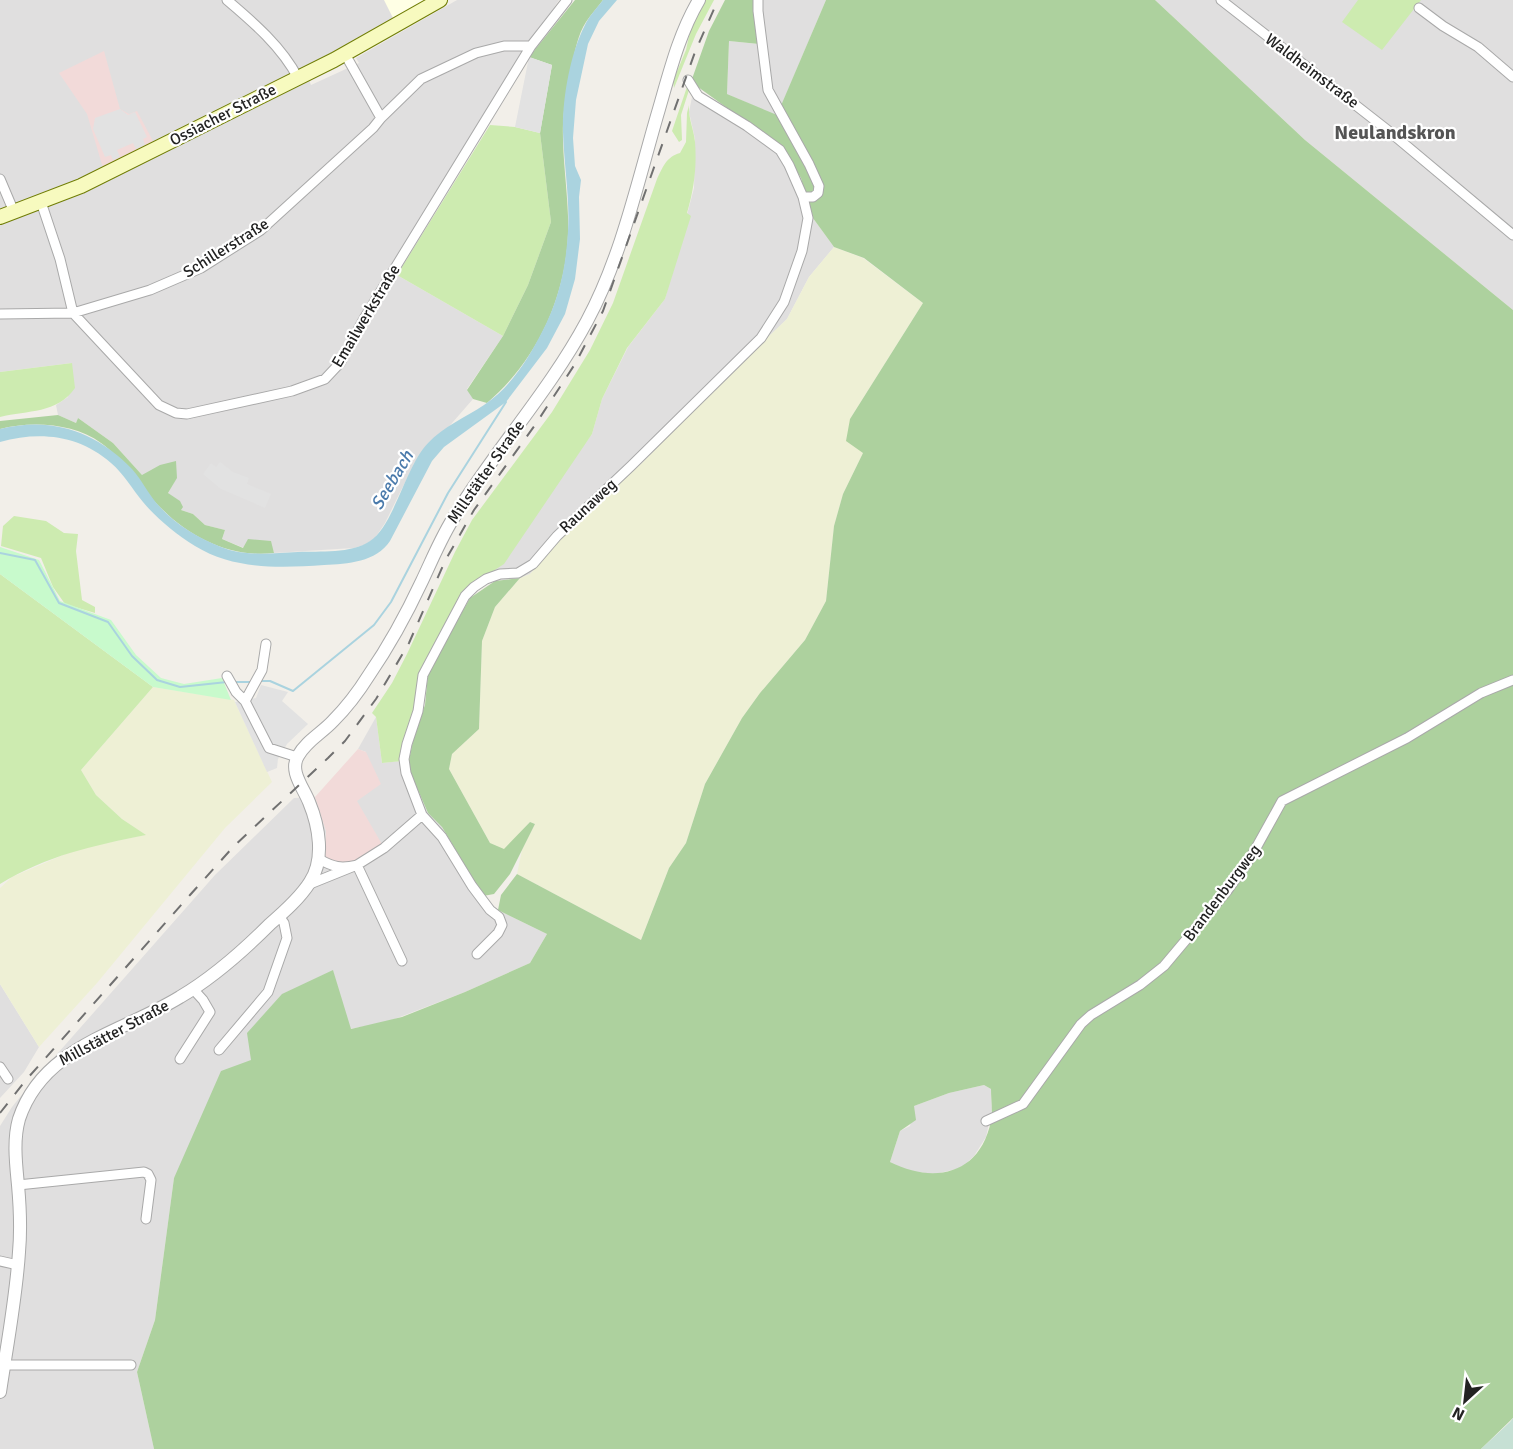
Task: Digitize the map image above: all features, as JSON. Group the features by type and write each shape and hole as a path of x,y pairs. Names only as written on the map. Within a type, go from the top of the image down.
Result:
{"main road":[{"name":"Ossiacher Straße","path":"0,217 81,186 345,54 440,0"}],"street":[{"path":"227,0 249,19 287,60 298,78"},
{"name":"Emailwerkstraße","path":"41,202 60,259 73,312 150,398 159,405 176,413 187,414 292,391 325,379 340,363 365,317 531,46 567,0"},
{"name":"Millstätter Straße","path":"0,1392 18,1265 21,1215 16,1137 19,1120 33,1091 48,1070 61,1059 176,1000 229,964 309,884 319,859 315,822 309,801 296,777 297,757 309,742 332,722 374,669 408,609 448,525 570,351 589,318 602,290 624,228 672,60 699,0"},
{"path":"758,0 768,90 819,186 818,193 813,197 803,197"},
{"name":"Waldheimstraße","path":"1221,0 1390,132 1513,235"},
{"path":"1419,8 1478,47 1513,77"},
{"name":"Schillerstraße","path":"73,312 150,290 201,268 261,230 373,128 421,79 476,53 504,46 531,46"},
{"path":"345,54 381,118"},
{"name":"Raunaweg","path":"477,954 498,933 502,925 499,917 490,910 472,886 442,837 422,815 406,773 404,759 418,711 423,675 463,599 474,586 500,574 518,573 533,564 557,536 760,338 784,302 801,251 808,218 803,197 780,150 747,126 698,96 688,80"},
{"path":"0,179 14,212"},
{"path":"0,314 73,312"},
{"path":"245,701 262,670 266,644"},
{"path":"227,676 236,692 245,701 269,748 297,757"},
{"name":"Brandenburgweg","path":"986,1121 1023,1104 1081,1024 1140,986 1164,966 1227,891 1251,857 1282,801 1407,738 1481,693 1513,680"},
{"path":"309,884 357,865 384,848 422,815"},
{"path":"319,859 333,867 344,868 357,865"},
{"path":"357,865 402,962"},
{"path":"219,1050 267,992 287,938 284,923 279,916"},
{"path":"180,1059 210,1012 193,989"},
{"path":"0,1067 8,1079"},
{"path":"18,1185 144,1172 151,1180 146,1218"},
{"path":"0,1261 18,1265"},
{"path":"4,1365 130,1365"}],"shaded area":[{"path":"0,0 427,0 304,68 311,85 359,63 356,58 457,0 559,0 511,74 397,275 503,336 467,389 473,399 446,430 428,443 414,464 385,523 375,538 354,548 274,553 270,541 244,548 222,539 225,530 205,525 193,514 181,510 168,493 177,477 142,475 113,443 78,418 76,423 58,415 56,405 68,397 72,363 0,372"},
{"path":"384,0 427,0 394,20"},
{"path":"755,0 826,0 777,116 727,94 729,41 758,44"},
{"path":"1155,0 1513,0 1513,310 1305,140"},
{"path":"104,51 120,109 129,114 137,111 154,143 103,168 87,114 59,73"},
{"path":"529,57 552,65 540,133 515,127"},
{"path":"692,97 780,146 801,178 810,214 834,247 809,277 787,319 530,574 520,578 495,581 484,577 592,434 602,399 628,347 665,299 694,188 695,139 689,112"},
{"path":"120,109 128,115 135,112 147,137 143,139 145,145 136,149 133,143 117,150 120,157 113,160 111,155 105,157 93,129 95,118"},
{"path":"834,247 863,258 923,303 850,419 863,453 843,494 834,526 826,601 805,640 742,718 705,784 686,843 669,868 641,940 517,874 522,850 535,824 530,822 504,850 490,843 449,769 452,754 479,729 482,641 495,607 520,578 530,574 561,538 642,463 740,363 787,319 809,277"},
{"path":"220,462 233,472 249,478 247,484 271,494 265,508 221,489 203,474 211,463 216,467"},
{"path":"261,685 288,692 282,701 308,724 287,744 278,759 277,768 267,772 235,702 256,698"},
{"path":"153,687 234,700 272,782 225,828 97,983 39,1047 0,984 0,888 12,877 77,849 145,835 122,819 96,795 81,770"},
{"path":"376,717 382,763 409,760 410,772 428,813 442,827 483,896 498,910 547,934 530,963 465,992 387,1022 350,1029 333,971 251,1060 174,1178 155,1320 137,1372 154,1449 0,1449 0,1126 28,1087 215,875 294,798 315,797 326,831 325,856 382,846 356,801 366,752 358,749"},
{"path":"358,749 366,752 381,784 357,801 383,846 348,864 330,861 325,856 326,831 315,797"},
{"path":"0,984 39,1047 24,1072 0,1098"},
{"path":"984,1085 991,1089 992,1110 986,1137 974,1156 961,1168 935,1174 907,1171 890,1162 900,1131 910,1126 914,1106 949,1093"},
{"path":"1513,1418 1513,1449 1481,1449 1510,1422"}],"green space":[{"path":"575,0 603,0 581,32 566,94 563,135 568,242 564,268 558,294 537,342 506,385 487,403 473,399 467,390 503,336 528,285 551,222 540,133 552,65 529,57"},
{"path":"705,0 714,0 696,34 674,88 673,81 686,50 692,22"},
{"path":"725,0 755,0 759,44 729,41 727,94 777,115 826,0 1155,0 1305,140 1513,310 1513,1418 1481,1449 154,1449 137,1372 155,1320 174,1178 221,1071 251,1060 247,1033 282,994 333,970 351,1029 402,1017 530,963 547,934 498,910 501,895 517,874 641,940 669,868 686,843 705,784 742,718 805,640 826,601 834,526 843,494 863,453 846,441 850,419 923,303 864,258 834,247 810,214 801,178 780,146 698,87 692,79 709,31","holes":["984,1085 991,1089 991,1121 977,1153 966,1164 938,1173 907,1169 890,1162 900,1131 916,1120 914,1106 949,1093"]},
{"path":"1358,0 1421,0 1382,50 1342,22"},
{"path":"688,84 690,87 681,115 682,140 679,142 672,131"},
{"path":"689,105 696,151 694,178 687,213 691,216 665,299 627,348 602,399 592,434 504,564 484,577 442,634 414,714 402,761 382,763 376,717 372,713 392,683 472,520 552,412 590,350 613,303 657,179 666,163 671,157 680,153 686,142"},
{"path":"490,125 515,127 540,133 551,222 528,285 503,336 397,275"},
{"path":"72,363 75,388 60,403 41,410 0,417 0,372"},
{"path":"58,415 76,423 78,418 113,443 142,475 160,465 176,461 177,478 168,493 180,501 183,507 181,510 193,514 205,525 225,530 222,539 243,548 248,539 271,541 274,553 259,554 229,549 200,538 187,530 159,506 109,449 90,436 52,425 12,426 0,429 0,421"},
{"path":"14,516 46,521 64,533 78,534 76,551 82,600 95,607 95,613 65,604 53,587 41,558 1,546 3,526"},
{"path":"0,547 39,560 60,601 111,620 136,655 161,678 184,684 222,678 231,700 153,687 0,574"},
{"path":"0,574 153,687 81,770 96,795 122,819 146,835 53,859 0,884"},
{"path":"520,578 495,607 482,641 479,729 452,754 449,769 490,843 504,849 530,822 535,824 510,874 494,894 483,896 442,827 428,813 410,772 409,760 414,736 425,705 428,673 470,598 495,581"}],"water":[{"name":"Seebach","path":"603,0 617,0 599,21 588,44 576,100 573,138 575,166 581,180 580,239 575,279 565,314 547,348 506,402 444,447 432,461 390,541 384,548 369,558 333,565 274,567 225,560 195,546 167,526 148,508 116,467 86,446 44,436 0,442 0,429 19,425 55,426 88,436 118,456 132,469 156,503 173,520 196,535 230,550 259,554 335,551 354,548 370,541 386,523 413,466 428,443 455,422 494,398 511,381 525,362 548,320 561,283 567,244 568,207 563,119 568,77 580,37 589,18"}],"waterway":[{"path":"260,681 270,681 293,691 374,625 391,602 448,493 506,402"},
{"path":"0,553 35,560 59,603 108,622 132,656 157,680 180,687 227,682"},
{"path":"233,682 251,682"}],"railway":[{"path":"0,1113 26,1080 234,846 345,741 376,699 409,643 445,561 474,510 535,425 575,364 603,311 695,52 718,0"}],"district":[{"name":"Neulandskron","path":"1395,132"}]}
